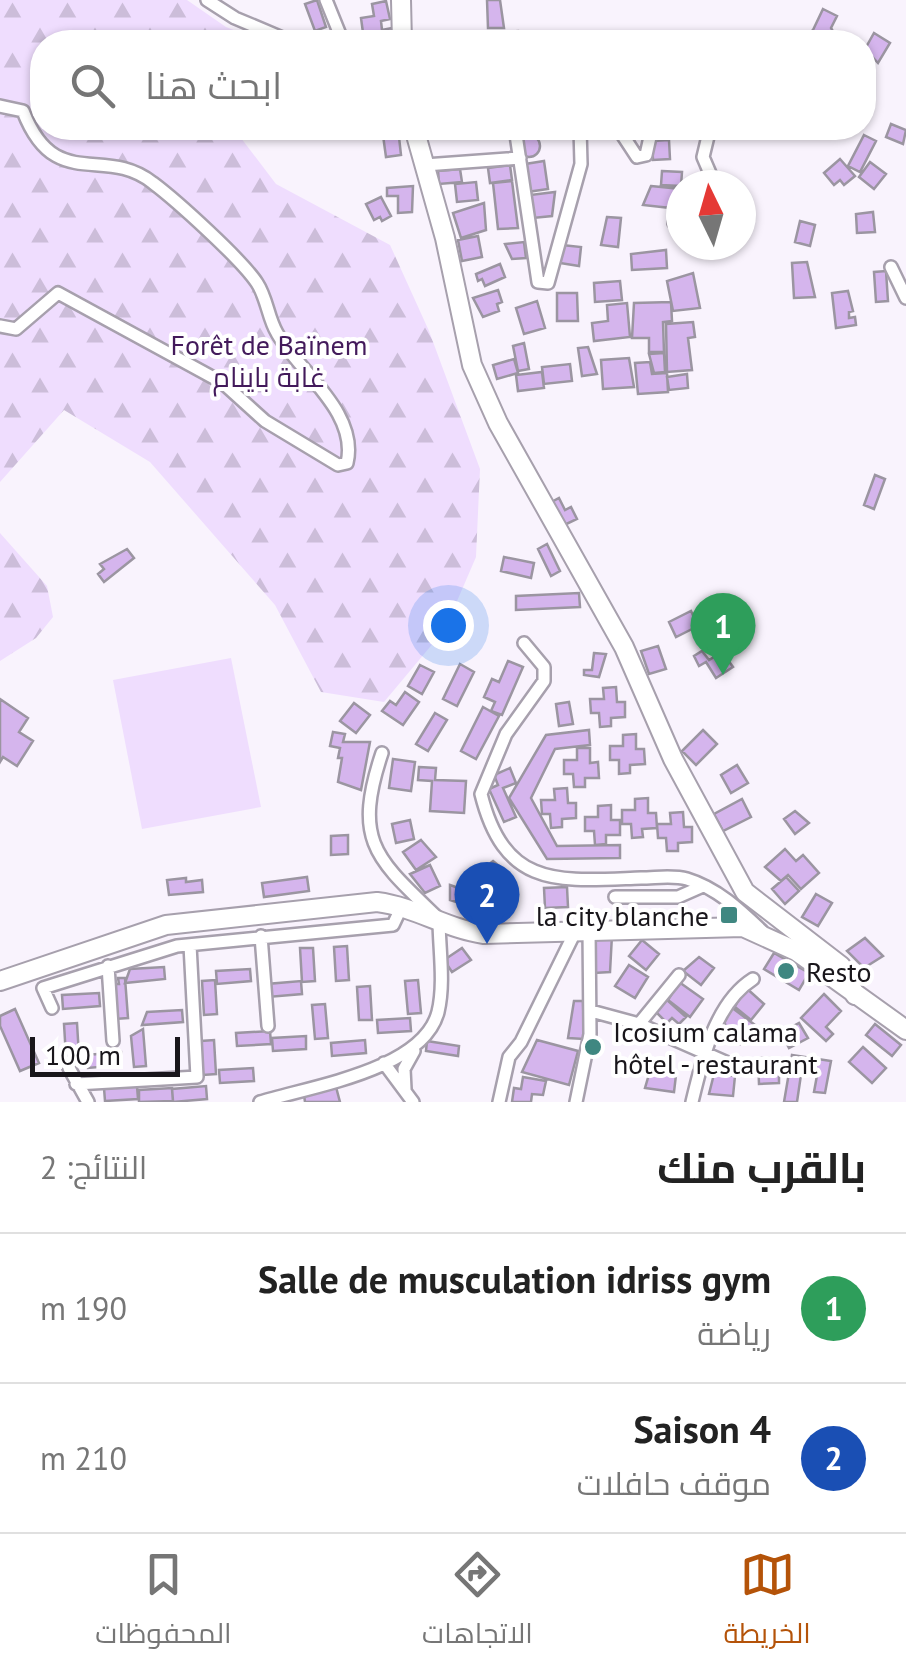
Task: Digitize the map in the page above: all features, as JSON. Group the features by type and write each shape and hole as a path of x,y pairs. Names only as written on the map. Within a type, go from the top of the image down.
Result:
{"street":[{"path":"207,0 264,30"},
{"path":"326,0 338,30"},
{"path":"401,0 402,30"},
{"path":"0,106 23,111 30,125"},
{"path":"0,326 16,329 58,294 223,383 265,421 338,465 347,463 347,441 332,405 276,332 259,285 239,262 152,181 129,172 59,158 42,149 38,140"},
{"path":"418,140 472,365 498,423 624,648 672,759 746,892 841,966 855,995"},
{"path":"517,140 538,282 548,283 581,164 580,140"},
{"path":"626,140 637,157 646,155 649,140"},
{"path":"707,140 703,157 709,170"},
{"path":"425,165 520,158"},
{"path":"891,268 906,298"},
{"path":"524,644 544,666 544,681 506,734 481,794 507,850 538,876 675,877 702,886 732,903 767,935 906,1030"},
{"path":"382,753 367,824 386,868 439,919 438,1012 431,1031 404,1069 405,1089"},
{"path":"615,897 678,897 702,886"},
{"path":"0,982 166,925 378,902 402,906 459,930 484,934 719,924 767,935"},
{"path":"52,1008 43,988 108,966 190,945 392,925 402,906"},
{"path":"576,1102 591,1011 583,929"},
{"path":"499,1102 509,1057 583,929"},
{"path":"261,936 268,1026"},
{"path":"76,1084 197,1076 190,945"},
{"path":"108,966 113,1041"},
{"path":"639,1024 679,975"},
{"path":"692,1102 704,1051 738,987 753,979"},
{"path":"591,1011 639,1024 737,1067"},
{"path":"260,1102 384,1063 417,1046"},
{"path":"384,1063 413,1102"},
{"path":"69,1068 88,1102"}],"green space":[{"name":"Forêt de Baïnem غابة باينام","path":"0,0 187,0 234,30 30,30 30,140 243,140 276,184 390,245 429,331 480,469 476,557 445,629 384,702 321,692 275,605 150,462 64,410 0,482"},
{"path":"0,533 47,586 53,617 36,638 0,661"},
{"path":"231,658 261,807 142,829 113,680"}],"building":[{"path":"317,0 326,27 315,30 305,4"},
{"path":"487,0 500,0 504,28 488,28"},
{"path":"386,1 390,19 381,21 382,30 363,30 361,18 374,16 372,4"},
{"path":"823,9 837,16 832,30 813,30"},
{"path":"876,34 890,43 876,61"},
{"path":"891,124 906,130 903,144 886,137"},
{"path":"384,140 399,140 401,155 386,157"},
{"path":"521,140 539,142 539,150 533,156 525,156 519,150"},
{"path":"669,140 670,159 653,160 652,141"},
{"path":"861,140 876,141 860,172 848,166"},
{"path":"840,159 855,176 844,185 840,180 834,185 824,173"},
{"path":"544,161 548,189 527,192 519,165"},
{"path":"870,162 886,174 874,189 859,177"},
{"path":"510,165 512,180 490,183 488,168"},
{"path":"460,169 462,182 439,184 438,171"},
{"path":"662,171 666,171 666,185 661,185"},
{"path":"512,181 518,228 498,229 493,183"},
{"path":"476,182 478,200 457,202 455,184"},
{"path":"413,186 412,212 398,213 398,196 387,196 387,188"},
{"path":"651,186 666,188 666,207 643,205"},
{"path":"555,192 552,216 533,218 530,195"},
{"path":"381,197 391,216 374,220 366,204"},
{"path":"484,203 486,230 461,238 453,213"},
{"path":"873,212 875,232 857,233 856,214"},
{"path":"607,217 621,218 618,247 601,245"},
{"path":"800,221 815,225 810,246 795,242"},
{"path":"478,236 482,257 462,261 458,240"},
{"path":"524,242 526,258 512,259 505,244"},
{"path":"562,245 581,247 579,266 560,263"},
{"path":"666,250 667,268 632,270 631,254"},
{"path":"807,262 815,297 794,298 792,263"},
{"path":"500,264 505,277 485,286 482,279 478,281 476,274"},
{"path":"886,271 888,301 876,302 874,272"},
{"path":"693,273 700,308 673,311 667,281"},
{"path":"620,281 622,300 595,302 594,283"},
{"path":"498,290 502,302 497,304 499,311 483,317 473,298"},
{"path":"848,291 853,311 849,318 855,317 856,325 836,328 832,293"},
{"path":"557,293 577,293 578,321 557,321"},
{"path":"537,301 545,328 524,334 516,308"},
{"path":"671,302 672,321 663,322 664,352 649,352 649,338 632,338 634,303"},
{"path":"627,303 630,337 594,341 592,323 608,321 607,305"},
{"path":"693,322 695,337 688,338 692,370 667,372 666,324"},
{"path":"524,343 529,369 518,371 513,346"},
{"path":"588,347 597,374 582,376 578,348"},
{"path":"664,353 665,372 654,373 649,354"},
{"path":"629,358 634,387 603,389 601,360"},
{"path":"514,359 518,373 497,379 493,365"},
{"path":"650,362 652,374 667,373 668,392 638,394 635,363"},
{"path":"570,364 572,381 544,384 542,367"},
{"path":"542,372 544,388 518,391 516,375"},
{"path":"687,374 688,388 669,390 667,377"},
{"path":"875,475 885,479 874,509 864,505"},
{"path":"559,498 565,510 571,507 577,519 558,528 546,505"},
{"path":"547,544 560,571 551,576 538,549"},
{"path":"127,549 134,558 104,582 98,574 104,569 100,564"},
{"path":"504,557 534,563 531,578 501,571"},
{"path":"579,593 580,607 516,610 516,596"},
{"path":"691,611 698,626 676,637 669,622"},
{"path":"658,646 666,669 649,674 641,651"},
{"path":"702,651 709,660 722,652 733,667 716,678 706,662 699,666 694,656"},
{"path":"594,653 606,654 599,677 584,675 584,670 592,670"},
{"path":"508,661 523,667 502,715 491,711 495,702 484,697 492,679 499,682"},
{"path":"460,664 474,672 457,706 443,699"},
{"path":"420,665 434,672 422,694 408,686"},
{"path":"616,687 617,702 625,702 625,717 611,718 611,726 600,727 599,713 591,713 590,699 604,699 603,688"},
{"path":"405,692 419,702 403,725 382,711 390,701 396,705"},
{"path":"0,699 28,718 19,732 33,741 17,766 3,757 0,762"},
{"path":"569,702 573,724 559,726 556,704"},
{"path":"354,703 370,715 356,733 340,721"},
{"path":"483,707 499,716 476,759 461,751"},
{"path":"435,713 447,720 428,751 416,744"},
{"path":"589,730 590,745 555,749 531,798 557,846 620,845 620,858 547,859 509,798 546,735"},
{"path":"703,730 717,744 696,765 682,751"},
{"path":"333,732 345,734 343,742 370,742 361,790 338,782 342,758 338,758 340,748 330,746"},
{"path":"636,734 636,749 644,749 645,764 630,765 630,773 619,774 619,760 610,760 610,746 623,746 623,735"},
{"path":"577,748 590,748 590,763 598,762 599,778 585,778 585,787 574,787 573,774 564,774 564,760 577,760"},
{"path":"393,759 415,762 411,791 389,788"},
{"path":"737,765 748,783 731,793 721,775"},
{"path":"419,767 436,768 435,780 466,781 464,813 430,811 432,781 418,780"},
{"path":"510,768 516,783 503,788 516,817 504,822 489,789 498,785 494,775"},
{"path":"567,788 568,803 576,803 576,818 562,819 562,827 551,828 550,814 542,814 541,800 555,800 554,789"},
{"path":"648,798 648,813 656,813 657,828 642,829 643,837 632,838 631,824 622,824 622,810 635,810 635,799"},
{"path":"742,799 751,817 723,831 714,814"},
{"path":"611,805 611,820 620,820 620,835 606,835 606,844 595,845 594,831 585,831 585,817 598,817 598,806"},
{"path":"795,811 809,823 795,834 784,819"},
{"path":"683,812 684,827 692,827 692,842 678,843 678,851 667,851 666,838 658,838 657,824 671,824 670,813"},
{"path":"410,820 414,839 396,843 392,824"},
{"path":"348,835 348,854 331,855 331,836"},
{"path":"421,840 436,857 416,870 403,852"},
{"path":"785,849 796,861 803,855 819,873 801,889 788,875 781,881 765,867"},
{"path":"493,861 511,876 493,890 479,872"},
{"path":"430,865 440,886 425,893 410,874"},
{"path":"307,877 309,891 264,897 262,883"},
{"path":"786,877 799,891 785,904 772,889"},
{"path":"186,878 186,882 202,880 203,892 169,895 167,880"},
{"path":"450,885 470,892 466,905 450,900"},
{"path":"567,887 568,907 545,908 544,888"},
{"path":"816,894 832,903 818,926 802,917"},
{"path":"612,935 610,972 594,973 591,937"},
{"path":"865,938 883,956 864,968 847,951"},
{"path":"642,940 659,954 646,970 629,956"},
{"path":"347,946 349,980 336,981 334,947"},
{"path":"300,948 313,948 315,981 302,982"},
{"path":"462,948 471,960 452,972 444,960"},
{"name":"Resto","path":"774,953 809,973 799,990 764,969"},
{"path":"699,957 714,968 701,985 683,971"},
{"path":"629,965 648,977 635,998 615,986"},
{"path":"164,967 165,979 125,983 130,969"},
{"path":"250,969 251,981 217,984 216,971"},
{"path":"118,978 125,978 128,1018 115,1019 113,984 119,984"},
{"path":"215,980 217,1014 204,1015 202,981"},
{"path":"418,980 421,1013 408,1014 405,981"},
{"path":"301,981 302,994 268,997 267,984"},
{"path":"679,982 703,999 690,1017 668,1000"},
{"path":"370,986 372,1020 359,1020 357,987"},
{"path":"744,986 764,1004 751,1020 735,1007"},
{"path":"99,993 100,1006 63,1009 62,995"},
{"path":"824,994 841,1011 826,1027 833,1034 826,1041 801,1018"},
{"path":"666,999 686,1017 679,1024 672,1018 667,1023 655,1011"},
{"path":"574,1001 583,1001 584,1039 568,1038"},
{"path":"325,1004 328,1038 315,1039 312,1005"},
{"path":"731,1007 755,1025 740,1044 721,1029 725,1024 721,1020"},
{"path":"15,1009 39,1063 20,1071 0,1026 0,1016"},
{"path":"182,1010 183,1022 142,1025 147,1012"},
{"path":"410,1018 411,1031 378,1033 377,1020"},
{"path":"77,1023 79,1056 66,1057 64,1024"},
{"path":"799,1023 808,1038 789,1048 781,1033"},
{"path":"875,1024 901,1045 892,1056 866,1035"},
{"path":"143,1029 146,1066 134,1067 131,1036"},
{"path":"270,1031 271,1044 237,1046 236,1033"},
{"path":"306,1036 306,1049 273,1051 272,1038"},
{"path":"214,1040 216,1074 203,1075 201,1041"},
{"path":"365,1040 366,1053 332,1056 331,1043"},
{"path":"537,1040 578,1051 569,1085 522,1072"},
{"path":"427,1041 459,1046 458,1056 426,1051"},
{"path":"863,1047 886,1068 872,1083 849,1062"},
{"path":"121,1052 121,1065 88,1068 87,1055"},
{"path":"792,1055 831,1061 825,1093 814,1092 818,1070 802,1068 797,1102 784,1102"},
{"path":"758,1058 774,1058 774,1063 779,1063 779,1083 759,1084"},
{"path":"253,1068 254,1081 220,1083 219,1070"},
{"path":"650,1071 676,1075 674,1092 645,1088"},
{"path":"714,1074 735,1076 733,1096 709,1094"},
{"path":"523,1077 546,1081 543,1095 532,1094 531,1102 512,1102 514,1088 521,1089"},
{"path":"137,1086 138,1099 105,1101 104,1088"},
{"path":"206,1086 207,1099 173,1102 172,1089"},
{"path":"336,1087 340,1102 305,1102 304,1095"},
{"path":"172,1088 173,1101 139,1102 139,1090"}],"place":[{"name":"Salle de musculation idriss gym","path":"723,675"},
{"name":"la city blanche","path":"729,915"},
{"name":"4 Saison","path":"487,944"},
{"name":"Resto","path":"786,971"},
{"name":"Icosium calama hôtel - restaurant","path":"593,1047"}]}
